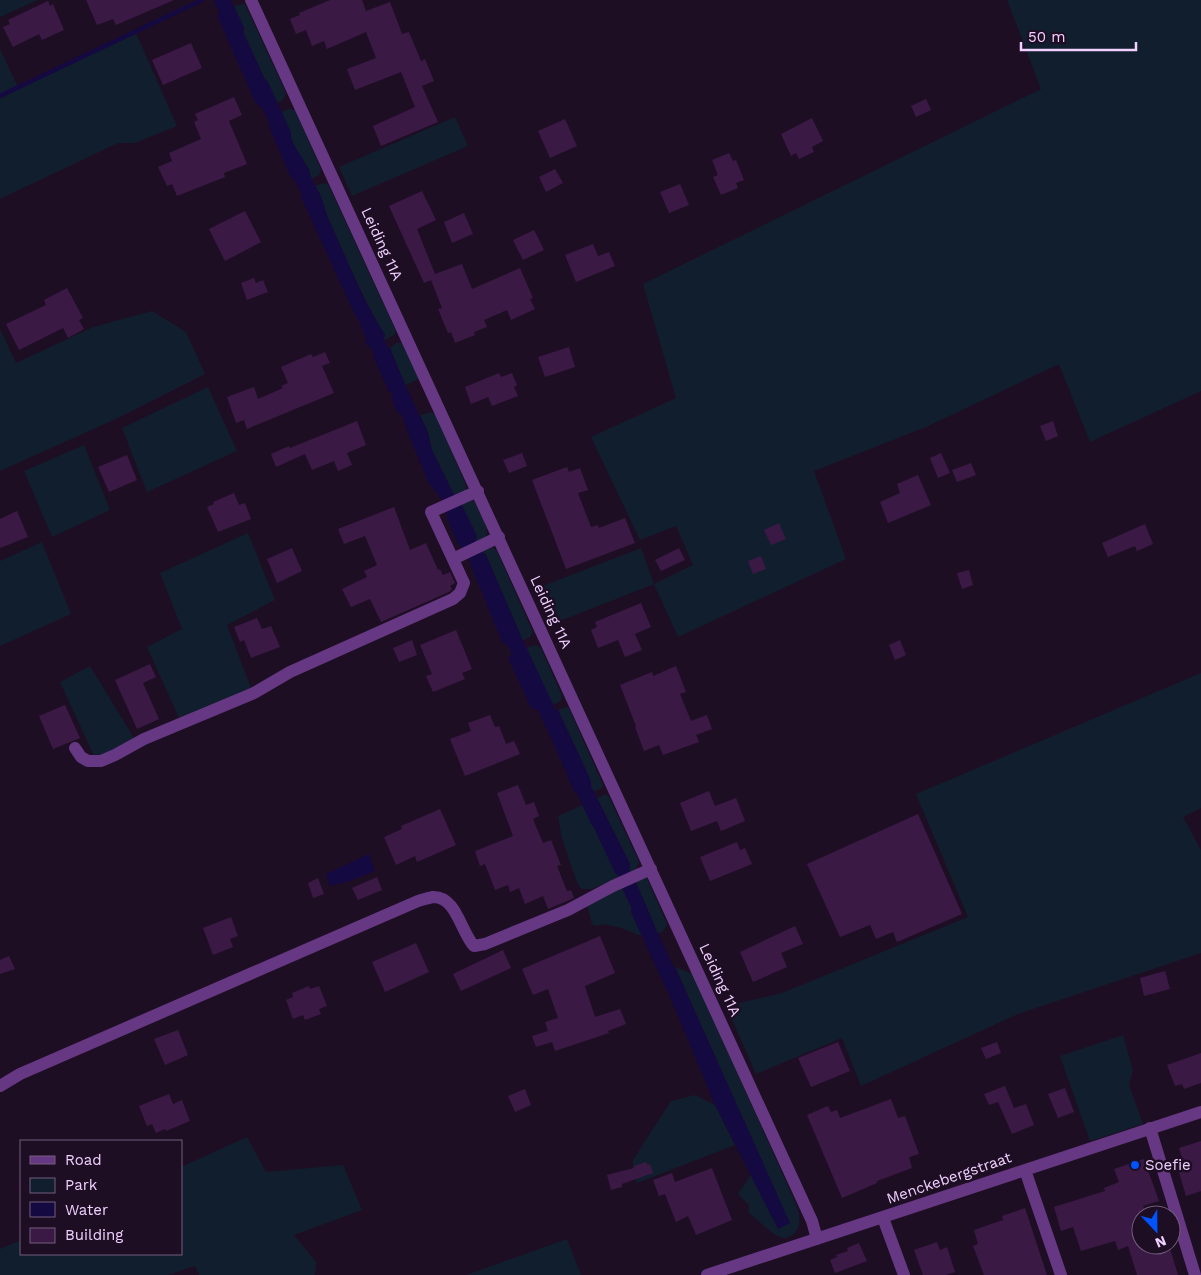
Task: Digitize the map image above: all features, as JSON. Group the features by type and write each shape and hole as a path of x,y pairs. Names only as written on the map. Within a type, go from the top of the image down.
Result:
{"street":[{"name":"Leiding 11A","path":"251,0 472,494 495,539 812,1221 817,1239"},
{"path":"75,748 81,757 88,761 101,761 144,739 254,693 290,672 452,599 460,592 464,583 430,512 472,494"},
{"path":"453,559 495,539"},
{"path":"0,1086 29,1070 433,897 445,900 454,911 468,940 474,946 485,944 568,910 622,881 648,870"},
{"name":"Menckebergstraat","path":"707,1275 1201,1112"},
{"path":"1150,1128 1195,1275"},
{"path":"1025,1170 1061,1275"},
{"path":"883,1218 904,1275"}],"green space":[{"path":"0,0 38,0 0,17"},
{"path":"1007,0 1201,0 1201,391 1090,442 1059,364 926,427 814,471 846,559 678,637 654,584 693,565 676,526 640,540 591,437 676,398 643,284 1041,89"},
{"path":"245,4 286,93 283,100 273,104 272,95 232,8"},
{"path":"135,31 177,126 135,143 118,143 0,199 0,49 18,87"},
{"path":"288,109 295,110 321,169 319,175 311,179 309,170 295,147 280,113"},
{"path":"455,117 468,146 352,196 339,167"},
{"path":"324,183 328,184 396,331 394,335 383,341 385,335 355,278 315,186"},
{"path":"152,311 186,332 205,374 120,417 0,471 0,329 16,363 93,327"},
{"path":"401,342 419,379 405,385 390,348 396,343"},
{"path":"208,387 237,451 147,492 122,428"},
{"path":"431,412 436,414 466,485 466,491 455,497 432,450 428,433 420,415"},
{"path":"84,445 110,510 52,537 24,471"},
{"path":"473,500 487,531 484,539 475,544 461,503"},
{"path":"248,533 275,600 227,625 251,688 180,720 147,647 182,629 160,573"},
{"path":"42,542 71,614 0,646 0,561"},
{"path":"492,547 497,551 533,632 530,637 520,642 520,634 486,555 481,551"},
{"path":"641,548 654,584 550,625 535,589"},
{"path":"536,645 541,648 562,696 561,701 552,705 526,648"},
{"path":"90,666 134,738 101,756 93,754 60,682"},
{"path":"1201,673 1201,808 1183,817 1201,850 1201,953 1018,1014 861,1086 842,1038 756,1074 726,1006 782,993 968,917 916,794"},
{"path":"566,707 569,708 603,785 601,789 591,792 591,781 558,710"},
{"path":"606,794 639,862 635,871 629,874 630,864 597,798"},
{"path":"587,803 588,815 619,877 592,889 582,889 578,885 562,839 558,816"},
{"path":"646,876 667,924 663,931 657,934 638,935 621,928 604,924 596,926 592,924 587,905 621,886 655,927 635,880"},
{"path":"675,967 693,974 796,1204 800,1221 795,1233 789,1237 780,1237 764,1226 749,1213 749,1205 738,1194 751,1175 778,1228 789,1223"},
{"path":"1123,1035 1133,1070 1129,1085 1143,1124 1090,1141 1060,1056"},
{"path":"695,1095 715,1105 735,1145 637,1183 633,1171 633,1160 671,1101"},
{"path":"247,1137 266,1172 343,1165 362,1210 294,1235 316,1262 315,1275 199,1275 195,1266 168,1275 0,1275 0,1249 20,1240 20,1255 182,1255 182,1167"},
{"path":"567,1239 581,1275 466,1275"}],"water":[{"path":"232,8 272,95 273,104 263,109 255,102 217,15"},
{"path":"280,113 295,147 309,170 311,179 299,184 290,176 270,129 269,118"},
{"path":"314,186 321,197 328,218 362,292 385,335 383,341 371,347 365,344 368,336 354,313 301,197 303,191"},
{"path":"390,348 405,385 389,392 373,356 384,349"},
{"path":"408,390 416,408 401,414 397,412 391,397"},
{"path":"420,415 428,433 432,450 455,497 443,501 428,482 404,421"},
{"path":"461,503 477,536 475,544 465,549 459,546 447,519 446,509"},
{"path":"481,551 486,555 520,634 520,642 508,646 502,642 469,561 470,555"},
{"path":"526,648 552,705 538,710 531,708 508,658"},
{"path":"558,710 591,781 591,792 582,796 574,791 542,717"},
{"path":"597,798 630,864 629,874 619,877 615,873 588,815 587,803"},
{"path":"369,854 375,871 350,881 330,886 326,874"},
{"path":"635,880 655,927 643,932 621,886"},
{"path":"675,967 790,1223 778,1229 715,1105 670,997 662,972"}],"building":[{"path":"86,0 174,0 116,25 113,19 97,25"},
{"path":"330,0 362,0 366,11 390,2 402,34 409,32 421,61 425,59 434,81 422,86 438,122 381,146 373,126 415,107 401,72 355,90 347,69 376,58 366,32 327,49 324,41 312,46 306,30 296,34 290,19 300,15 299,13"},
{"path":"48,1 50,6 53,4 64,30 42,40 39,34 13,47 3,27 10,24 8,20"},
{"path":"191,43 202,68 163,85 152,60"},
{"path":"234,97 242,115 229,121 247,164 224,173 225,177 177,196 172,184 167,186 158,167 172,161 169,153 201,139 194,122 198,120 195,114"},
{"path":"926,99 931,110 916,117 911,106"},
{"path":"812,118 823,141 812,147 814,152 799,159 796,153 791,156 781,134"},
{"path":"565,119 577,146 550,158 538,131"},
{"path":"729,153 733,161 736,160 744,180 736,183 738,188 721,195 713,177 718,175 712,160"},
{"path":"555,169 563,183 546,192 539,177"},
{"path":"680,184 689,205 669,213 660,192"},
{"path":"422,191 436,220 417,229 435,274 462,264 472,289 520,268 533,298 530,299 535,309 511,320 507,310 484,320 487,327 474,332 475,335 455,343 451,332 448,333 438,309 442,308 431,280 424,283 389,206"},
{"path":"245,211 261,242 225,261 209,229"},
{"path":"464,213 473,234 452,243 444,222"},
{"path":"534,230 544,250 523,260 513,240"},
{"path":"593,244 598,256 609,252 615,266 576,282 565,255"},
{"path":"254,278 256,283 263,280 268,292 247,300 241,283"},
{"path":"67,288 83,318 79,320 84,329 68,338 63,328 19,350 6,324 46,305 44,300"},
{"path":"569,347 575,367 545,377 538,357"},
{"path":"325,352 330,363 322,366 334,393 247,429 244,420 236,423 227,397 254,387 258,399 283,388 281,386 288,383 281,367 311,354 313,357"},
{"path":"499,373 501,377 512,373 517,385 514,387 518,396 492,406 488,397 471,404 465,387"},
{"path":"357,421 366,445 347,453 352,465 338,471 334,461 312,470 305,454 276,467 271,454"},
{"path":"1053,421 1058,436 1046,441 1040,426"},
{"path":"522,453 527,466 509,473 503,460"},
{"path":"941,453 950,473 938,478 930,458"},
{"path":"127,455 137,480 109,492 98,467"},
{"path":"971,463 976,475 957,482 952,470"},
{"path":"567,467 569,472 580,468 588,490 578,493 591,527 598,525 599,528 625,518 635,543 566,569 532,480"},
{"path":"918,475 931,505 888,523 880,502 900,493 897,484"},
{"path":"234,493 239,505 245,503 251,519 218,532 207,507 214,504 213,502"},
{"path":"394,507 410,550 426,543 438,570 440,569 443,575 450,572 455,583 450,586 452,589 449,592 381,622 370,599 351,607 342,589 367,577 364,571 377,565 365,536 344,544 338,529"},
{"path":"17,511 28,537 0,548 0,519"},
{"path":"779,523 786,539 771,545 764,530"},
{"path":"1145,524 1153,544 1137,551 1135,546 1108,557 1102,543"},
{"path":"292,548 302,571 277,583 267,559"},
{"path":"679,548 685,560 661,571 655,560"},
{"path":"761,556 766,569 753,574 748,561"},
{"path":"969,570 973,585 962,589 957,573"},
{"path":"641,603 651,627 635,634 642,650 625,657 618,640 598,648 591,630 597,627 595,622"},
{"path":"257,618 262,629 271,626 280,647 251,658 244,640 240,642 234,627"},
{"path":"456,630 472,669 462,673 465,679 433,692 426,676 432,674 420,645"},
{"path":"412,640 417,655 399,662 393,648"},
{"path":"900,640 906,655 895,660 889,645"},
{"path":"150,664 156,677 143,683 159,719 137,729 115,680"},
{"path":"676,666 686,692 680,694 691,721 707,715 712,729 696,735 699,742 663,755 659,745 644,751 620,685 652,672 653,676"},
{"path":"65,705 80,738 53,749 39,716"},
{"path":"490,715 495,727 499,726 506,744 514,741 520,754 465,776 450,739 471,731 468,723"},
{"path":"518,785 526,805 534,802 539,816 533,819 543,843 551,840 561,865 557,866 567,891 571,890 574,898 548,909 543,896 525,904 519,888 510,892 508,885 495,890 485,864 480,866 475,851 513,836 497,793"},
{"path":"709,791 715,806 736,798 745,821 721,831 717,821 691,831 680,803"},
{"path":"440,809 456,845 417,862 415,856 396,865 384,837 402,829 401,826"},
{"path":"918,814 962,914 897,942 893,932 876,939 870,925 840,937 807,864"},
{"path":"737,842 740,850 745,848 752,864 710,881 700,857"},
{"path":"377,877 382,890 358,900 352,888"},
{"path":"318,878 324,894 313,898 308,883"},
{"path":"231,917 238,936 230,939 233,947 213,955 203,928"},
{"path":"795,926 803,944 781,953 787,967 753,982 740,952"},
{"path":"600,936 615,973 585,986 595,1017 620,1009 626,1024 608,1031 609,1033 555,1051 552,1042 536,1047 532,1036 548,1031 545,1022 558,1018 548,989 533,995 522,969"},
{"path":"416,943 429,972 385,992 372,962"},
{"path":"503,950 511,968 461,991 453,974"},
{"path":"9,956 15,969 0,974 0,960"},
{"path":"1165,971 1170,989 1144,996 1140,978"},
{"path":"309,986 310,989 319,986 327,1006 319,1009 321,1014 305,1020 303,1015 293,1019 286,1000 293,997 292,993"},
{"path":"178,1030 188,1055 165,1065 154,1039"},
{"path":"838,1042 850,1071 811,1087 798,1058"},
{"path":"997,1042 1001,1053 986,1059 981,1048"},
{"path":"1201,1053 1201,1083 1184,1089 1182,1084 1175,1086 1167,1065"},
{"path":"1005,1086 1014,1108 1026,1104 1034,1125 1012,1134 998,1102 989,1105 984,1094"},
{"path":"1065,1088 1074,1112 1058,1118 1048,1094"},
{"path":"525,1089 531,1105 515,1112 508,1096"},
{"path":"169,1094 173,1104 182,1100 190,1121 156,1133 152,1124 147,1126 139,1106"},
{"path":"891,1099 898,1118 905,1116 919,1154 909,1157 912,1168 877,1181 877,1183 842,1198 807,1115 828,1106 831,1112 837,1110 840,1118"},
{"path":"1201,1141 1201,1191 1186,1196 1177,1166 1184,1164 1179,1148"},
{"path":"1144,1159 1159,1201 1146,1205 1131,1205 1131,1255 1172,1255 1178,1275 1137,1275 1128,1246 1118,1250 1115,1241 1081,1251 1073,1227 1061,1231 1054,1207 1105,1191 1104,1188 1119,1182 1114,1169"},
{"path":"646,1162 647,1165 650,1164 653,1173 611,1190 607,1175 634,1168 634,1166"},
{"path":"712,1168 732,1220 696,1235 688,1216 676,1222 665,1194 659,1196 653,1180 672,1173 675,1182"},
{"path":"1025,1208 1047,1275 984,1275 973,1246 978,1244 974,1230 1003,1220 1002,1216"},
{"path":"937,1242 940,1250 947,1247 955,1272 946,1275 923,1275 914,1250"},
{"path":"859,1243 867,1261 835,1273 830,1260 837,1257 836,1255 848,1251 847,1248"}],"waterway":[{"path":"0,96 202,0"},
{"path":"222,0 236,29"},
{"path":"261,86 283,134"},
{"path":"295,161 317,209"},
{"path":"369,325 420,437"},
{"path":"507,625 558,734"},
{"path":"577,774 598,820"},
{"path":"639,911 675,989"}],"place":[{"name":"Soefie","path":"1135,1165"}]}
